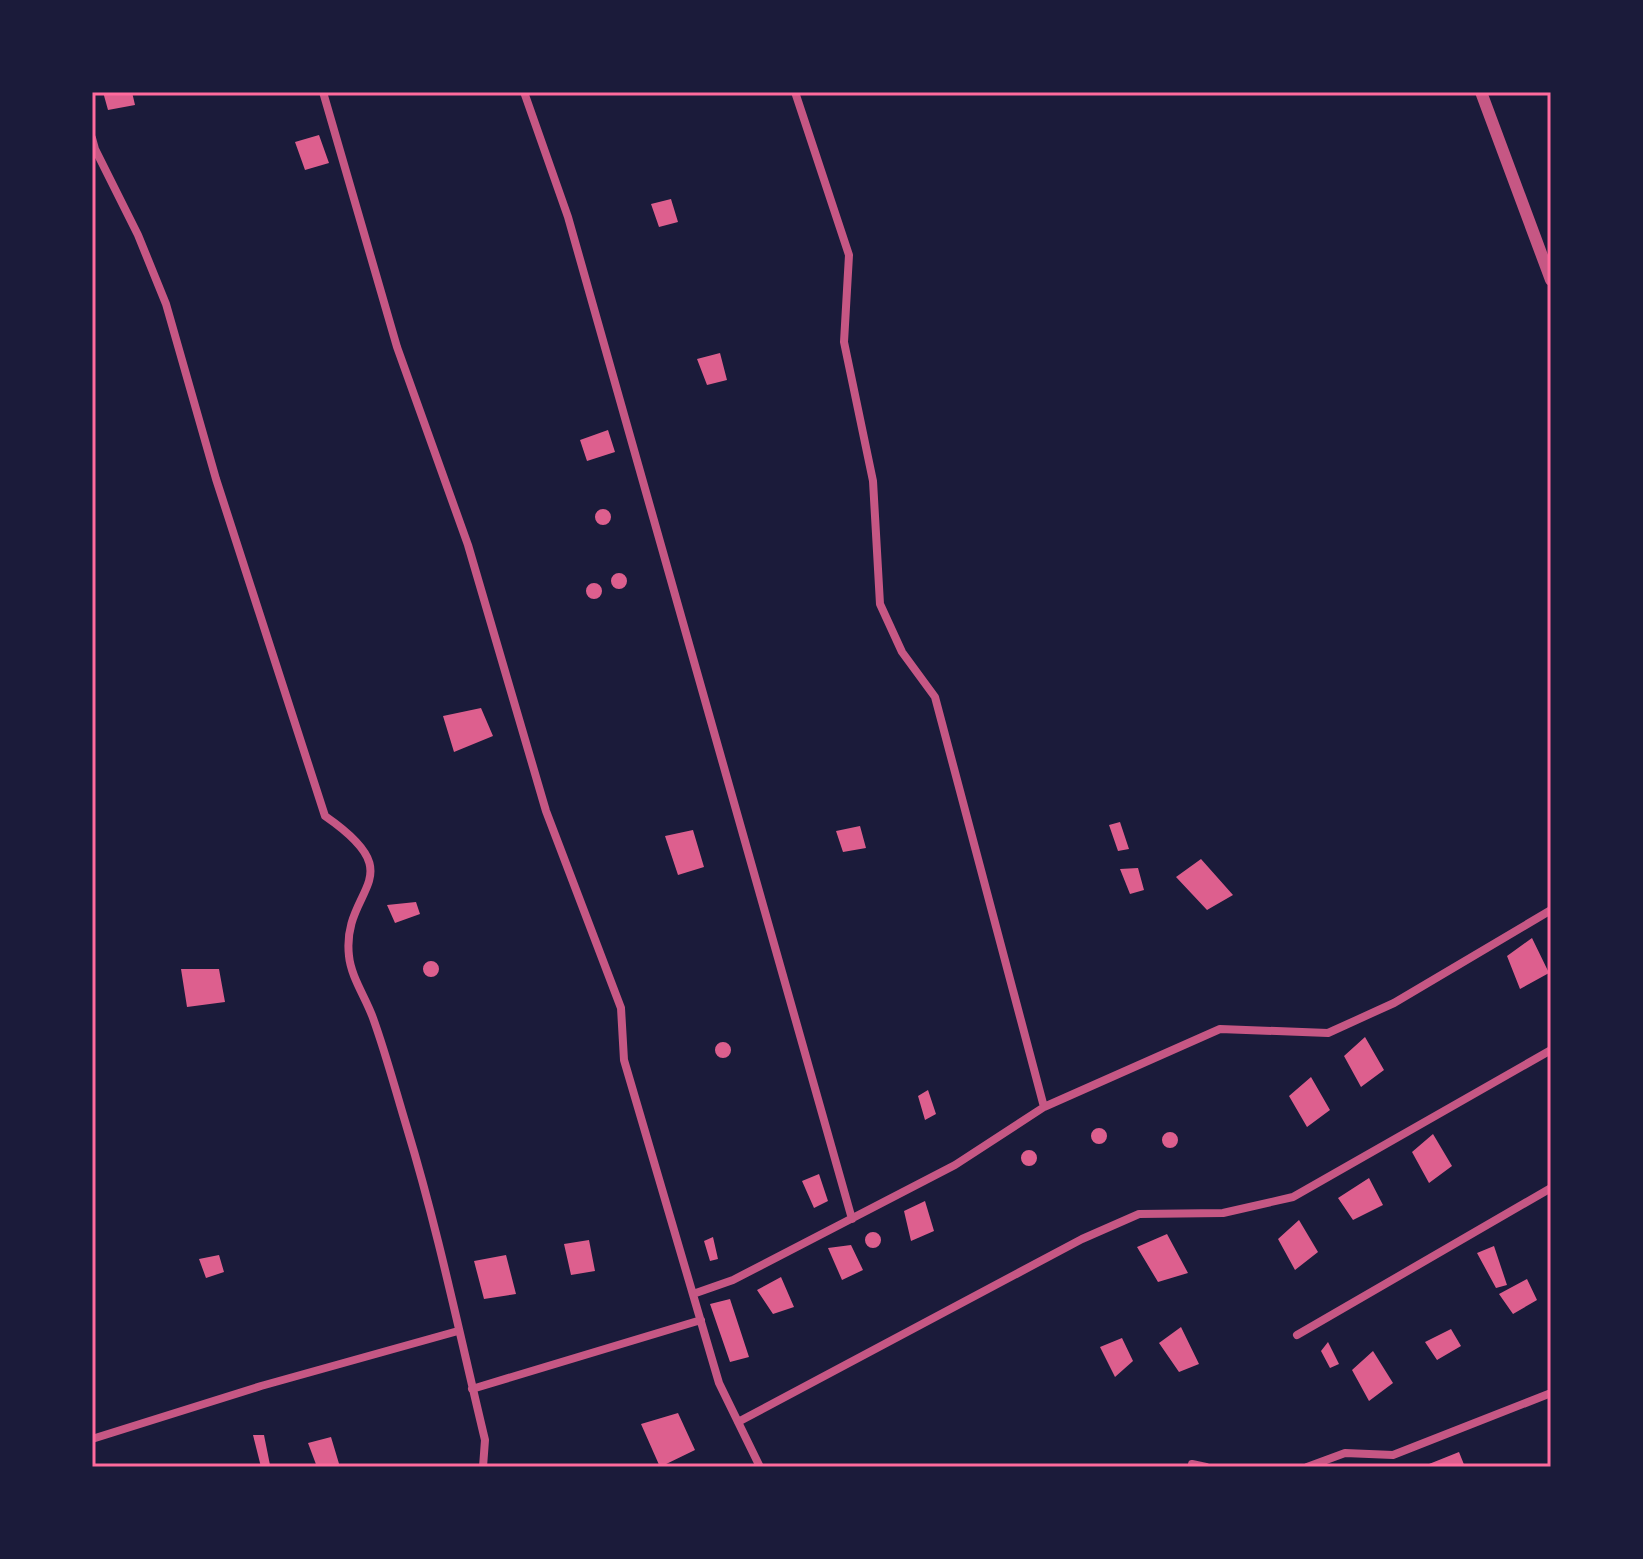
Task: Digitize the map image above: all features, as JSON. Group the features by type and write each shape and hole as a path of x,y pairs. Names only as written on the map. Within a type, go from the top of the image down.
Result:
{"street":[{"path":"323,92 397,347 468,545 546,811 621,1008 624,1060 719,1383 760,1467"},
{"path":"524,92 568,217 852,1219"},
{"path":"795,92 849,255 844,342 873,481 880,604 902,652 935,697 1044,1107"},
{"path":"1481,92 1551,280"},
{"path":"92,138 138,235 166,304 216,479 325,816 351,834 368,857 371,877 349,935 349,959 374,1019 418,1164 485,1440 483,1467"},
{"path":"693,1294 733,1280 955,1165 1044,1107 1220,1029 1328,1033 1394,1003 1551,910"},
{"path":"738,1422 1082,1239 1139,1214 1223,1213 1293,1197 1551,1050"},
{"path":"1297,1335 1551,1188"},
{"path":"472,1389 701,1320"},
{"path":"92,1439 261,1386 458,1331"},
{"path":"1307,1467 1345,1453 1393,1455 1551,1393"},
{"path":"1192,1464 1206,1467"}],"building":[{"path":"103,92 132,92 135,105 108,110"},
{"path":"319,135 329,163 305,170 295,142"},
{"path":"671,199 678,222 659,227 651,204"},
{"path":"720,353 727,380 707,385 697,359"},
{"path":"608,430 615,452 587,461 580,440"},
{"path":"603,509 609,511 609,523 603,525 597,523 595,517 597,511"},
{"path":"619,573 625,575 625,587 619,589 613,587 611,581 613,575"},
{"path":"594,583 600,585 600,597 594,599 588,597 586,591 588,585"},
{"path":"481,708 493,736 454,752 443,716"},
{"path":"1120,822 1129,849 1118,851 1109,825"},
{"path":"860,826 866,848 843,852 836,831"},
{"path":"693,830 704,867 678,875 665,836"},
{"path":"1201,859 1233,895 1207,910 1176,877"},
{"path":"1138,868 1144,890 1130,894 1120,869"},
{"path":"416,902 420,914 395,923 387,905"},
{"path":"1532,938 1549,973 1520,989 1507,956"},
{"path":"431,961 437,963 437,975 431,977 425,975 423,969 425,963"},
{"path":"181,969 219,969 225,1002 187,1007"},
{"path":"1365,1037 1384,1070 1361,1087 1344,1056"},
{"path":"723,1042 729,1044 729,1056 723,1058 717,1056 715,1050 717,1044"},
{"path":"1311,1077 1330,1110 1307,1127 1289,1096"},
{"path":"928,1090 936,1114 925,1120 918,1096"},
{"path":"1099,1128 1105,1130 1105,1142 1099,1144 1093,1142 1091,1136 1093,1130"},
{"path":"1170,1132 1176,1134 1176,1146 1170,1148 1164,1146 1162,1140 1164,1134"},
{"path":"1433,1134 1452,1166 1429,1183 1412,1152"},
{"path":"1029,1150 1035,1152 1035,1164 1029,1166 1023,1164 1021,1158 1023,1152"},
{"path":"819,1174 828,1201 814,1208 802,1181"},
{"path":"1369,1178 1383,1205 1353,1220 1338,1198"},
{"path":"925,1201 934,1231 911,1241 904,1211"},
{"path":"1299,1220 1318,1252 1295,1270 1278,1239"},
{"path":"873,1232 879,1234 879,1246 873,1248 867,1246 865,1240 867,1234"},
{"path":"1167,1234 1188,1273 1158,1282 1137,1247"},
{"path":"713,1237 718,1259 710,1261 704,1241"},
{"path":"589,1240 595,1271 571,1275 564,1244"},
{"path":"851,1245 863,1270 842,1280 828,1248"},
{"path":"1494,1246 1507,1285 1496,1288 1477,1253"},
{"path":"219,1255 224,1272 206,1278 199,1259"},
{"path":"506,1255 516,1294 484,1299 474,1261"},
{"path":"781,1277 794,1307 773,1314 757,1290"},
{"path":"1527,1279 1537,1300 1513,1314 1499,1294"},
{"path":"730,1299 749,1357 730,1362 710,1304"},
{"path":"1181,1327 1199,1364 1179,1372 1159,1343"},
{"path":"1451,1329 1461,1346 1437,1360 1425,1342"},
{"path":"1122,1338 1133,1361 1115,1377 1100,1347"},
{"path":"1328,1342 1339,1364 1330,1368 1321,1351"},
{"path":"1373,1351 1393,1383 1369,1401 1352,1370"},
{"path":"678,1413 695,1450 660,1467 641,1424"},
{"path":"253,1435 264,1435 270,1465 261,1467"},
{"path":"331,1437 340,1467 317,1467 308,1443"},
{"path":"1459,1452 1465,1467 1431,1467 1429,1464"}]}
